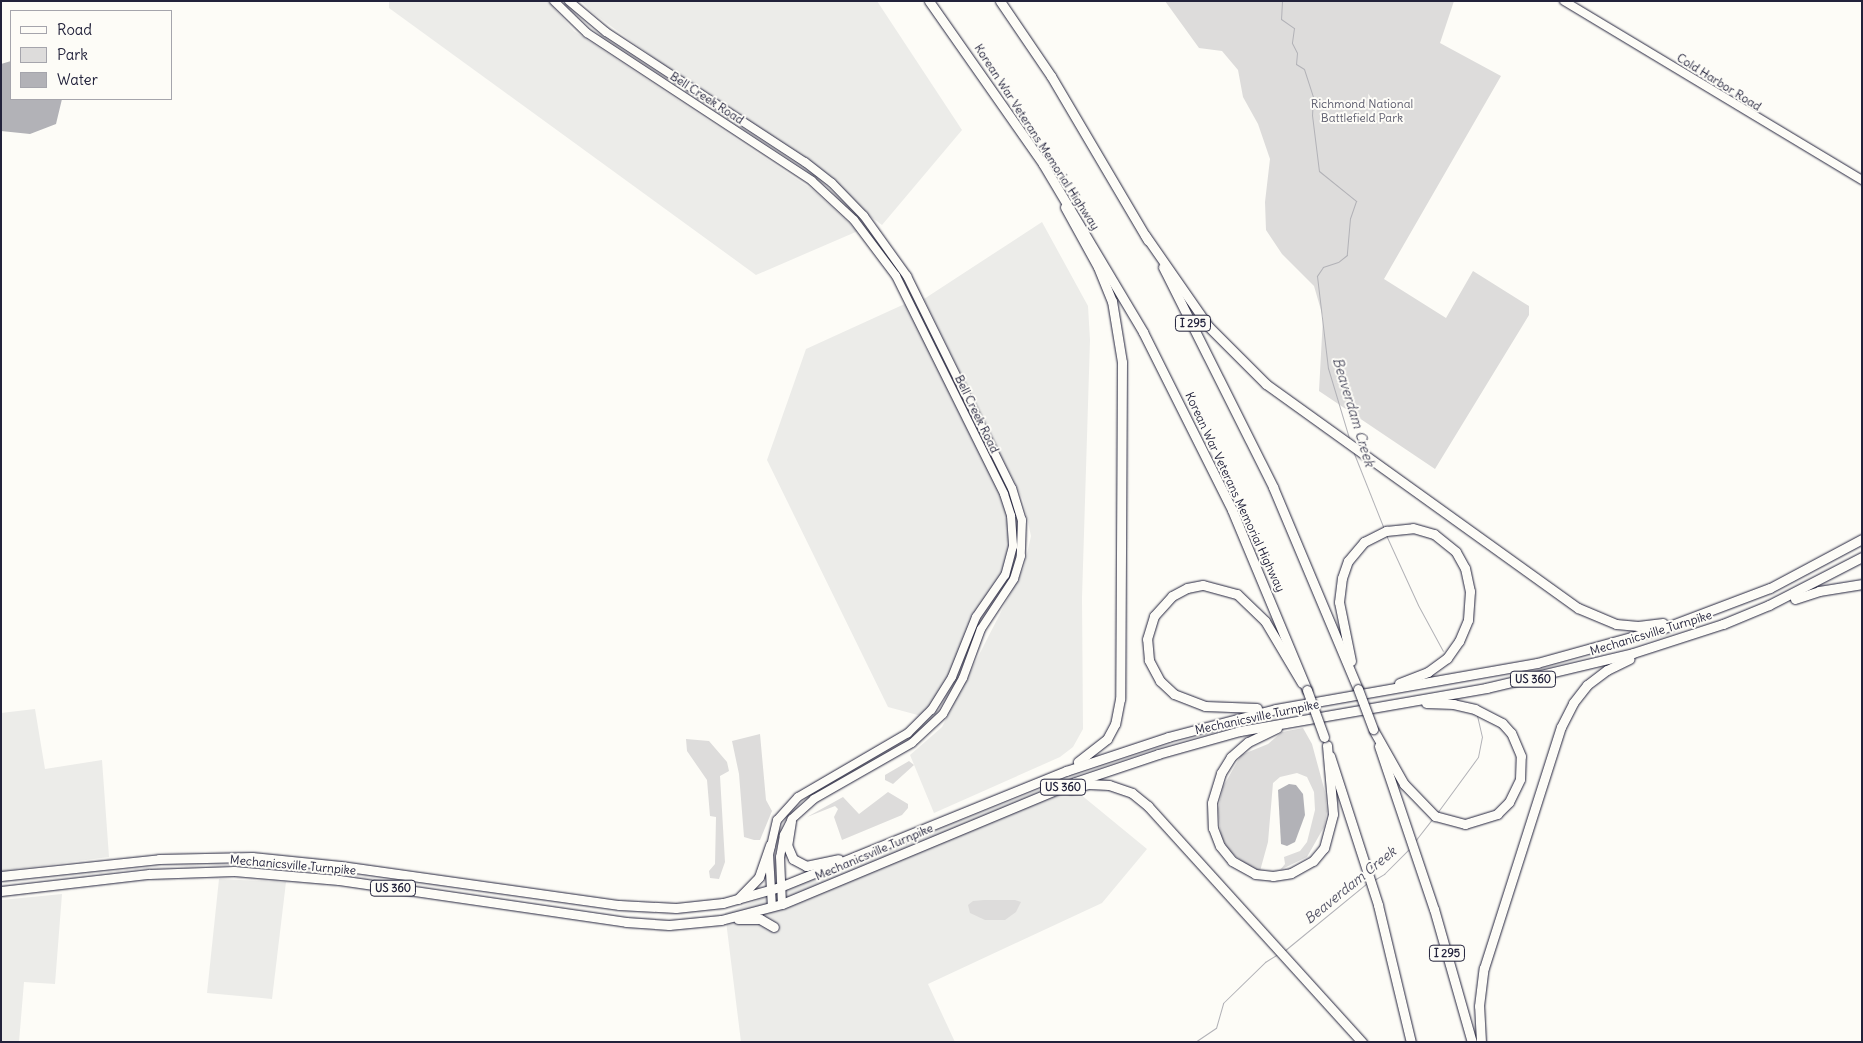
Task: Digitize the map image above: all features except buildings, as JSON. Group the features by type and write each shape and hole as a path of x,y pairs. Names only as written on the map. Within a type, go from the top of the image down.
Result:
{"highway":[{"name":"Korean War Veterans Memorial Highway","path":"929,1 1057,186 1107,268 1192,424 1253,555 1301,679"},
{"name":"I 295","path":"1000,1 1051,76 1145,236 1246,429 1350,664 1420,864 1472,1042"},
{"path":"996,798 1089,756 1112,731 1120,699 1120,338 1103,278 1070,221 1057,186"},
{"path":"1145,236 1202,317 1233,354 1266,384 1326,425 1562,597 1604,620 1627,626 1653,625 1770,588"},
{"path":"1348,695 1404,682 1428,672 1447,658 1465,630 1470,591 1463,563 1441,538 1413,528 1386,530 1368,539 1348,561 1340,589 1341,621 1350,664"},
{"name":"US 360","path":"1770,588 1837,553 1862,537"},
{"name":"US 360","path":"1734,620 1797,592 1862,557"},
{"path":"1734,620 1808,594 1862,584"},
{"path":"1324,700 1242,710 1205,706 1184,699 1166,688 1152,668 1146,645 1150,623 1165,602 1187,588 1212,586 1229,590 1260,614 1301,679 1307,690 1325,741 1366,864 1412,1042"},
{"name":"Mechanicsville Turnpike","path":"1,876 159,860 230,856 332,865 650,908 689,907 737,900 770,891 996,798 1168,737 1348,695 1537,663 1699,616 1770,588"},
{"name":"Mechanicsville Turnpike","path":"1,891 156,874 234,871 339,880 626,922 683,924 728,918 782,904 1074,782 1158,754 1240,731 1559,673 1734,620"},
{"path":"1481,1042 1480,998 1487,959 1566,714 1580,694 1607,670 1708,629"},
{"path":"1353,710 1454,704 1485,713 1506,727 1521,756 1520,779 1514,795 1503,808 1490,818 1457,824 1441,819 1423,806 1404,784 1373,730"},
{"path":"1325,741 1333,820 1327,842 1319,855 1306,866 1282,876 1255,874 1232,861 1216,836 1212,814 1213,793 1226,764 1238,749 1260,735 1329,714"},
{"path":"970,826 1089,784 1122,788 1148,806 1362,1042"},
{"path":"791,821 788,850 793,860 801,865 863,853"},
{"path":"737,900 759,877 770,845"},
{"path":"728,918 760,919 774,927"}],"main road":[{"name":"Bell Creek Road","path":"554,1 588,33 812,181 854,220 896,276 1010,511 1013,539 1008,565 1000,584 972,625 958,664 940,698 908,733 792,801 777,820 770,845 772,907"},
{"name":"Bell Creek Road","path":"569,1 601,29 805,162 859,210 908,276 1012,488 1020,511 1023,542 1018,568 1008,590 981,629 958,690 943,714 912,743 814,799 791,821 782,846 780,887 782,904"},
{"name":"Cold Harbor Road","path":"1564,1 1862,180"}],"shaded area":[{"path":"389,1 548,1 574,31 813,190 858,231 756,275 389,8"},
{"path":"581,1 877,1 962,130 882,225 593,13"},
{"path":"1042,222 1088,306 1090,340 1082,598 1083,729 1073,747 1060,757 934,813 910,755 942,727 1024,567 1031,536 1023,500 924,299"},
{"path":"909,302 1011,516 1009,565 983,607 958,664 925,717 888,707 767,460 806,349"},
{"path":"35,709 45,769 102,760 109,857 1,871 1,713"},
{"path":"1063,780 1147,849 1102,903 928,984 955,1042 741,1042 725,913"},
{"path":"219,879 286,882 272,999 207,993"},
{"path":"62,894 55,984 24,982 19,1042 1,1042 1,900"}],"green space":[{"name":"Richmond National Battlefield Park","path":"1165,1 1454,1 1440,43 1501,76 1384,279 1446,318 1473,271 1529,306 1529,315 1435,469 1319,391 1323,317 1314,286 1282,254 1266,230 1265,202 1270,159 1258,124 1243,97 1238,70 1222,51 1199,48"},
{"path":"1303,728 1312,744 1325,792 1327,812 1324,827 1307,857 1280,870 1285,864 1284,857 1300,851 1307,842 1315,810 1314,792 1307,777 1297,773 1280,777 1273,783 1268,842 1260,871 1251,868 1229,851 1221,836 1218,809 1223,787 1241,755 1268,744 1282,732"},
{"path":"760,734 766,800 772,811 760,840 754,840 744,837 739,774 732,741"},
{"path":"686,739 709,741 727,762 729,771 720,776 725,862 719,879 710,878 709,871 715,864 716,817 710,816 707,780 687,751"},
{"path":"909,761 914,765 893,784 885,780 885,775"},
{"path":"888,792 908,804 908,808 902,815 842,840 834,817 838,809 835,806 807,817 843,797 859,814"},
{"path":"1015,900 1021,902 1016,912 1005,920 985,920 970,913 968,905 973,901"}],"water":[{"path":"10,61 10,100 62,100 56,124 30,134 1,131 1,64"},
{"path":"1289,784 1296,785 1303,794 1305,815 1295,842 1287,846 1281,844 1278,790"}],"waterway":[{"name":"Beaverdam Creek","path":"1282,1 1281,19 1294,28 1292,43 1297,53 1296,64 1304,69 1313,97 1312,115 1319,171 1356,201 1350,218 1347,255 1338,262 1323,267 1317,276 1328,368 1349,438"},
{"name":"Beaverdam Creek","path":"1353,451 1384,529"},
{"name":"Beaverdam Creek","path":"1386,535 1418,605 1443,651"},
{"name":"Beaverdam Creek","path":"1437,813 1478,757 1482,737 1477,716"},
{"name":"Beaverdam Creek","path":"1415,841 1433,818"},
{"name":"Beaverdam Creek","path":"1374,880 1384,874 1410,848"},
{"name":"Beaverdam Creek","path":"1284,951 1366,884"},
{"name":"Beaverdam Creek","path":"1195,1042 1216,1028 1223,1003 1265,962 1278,954"}]}
